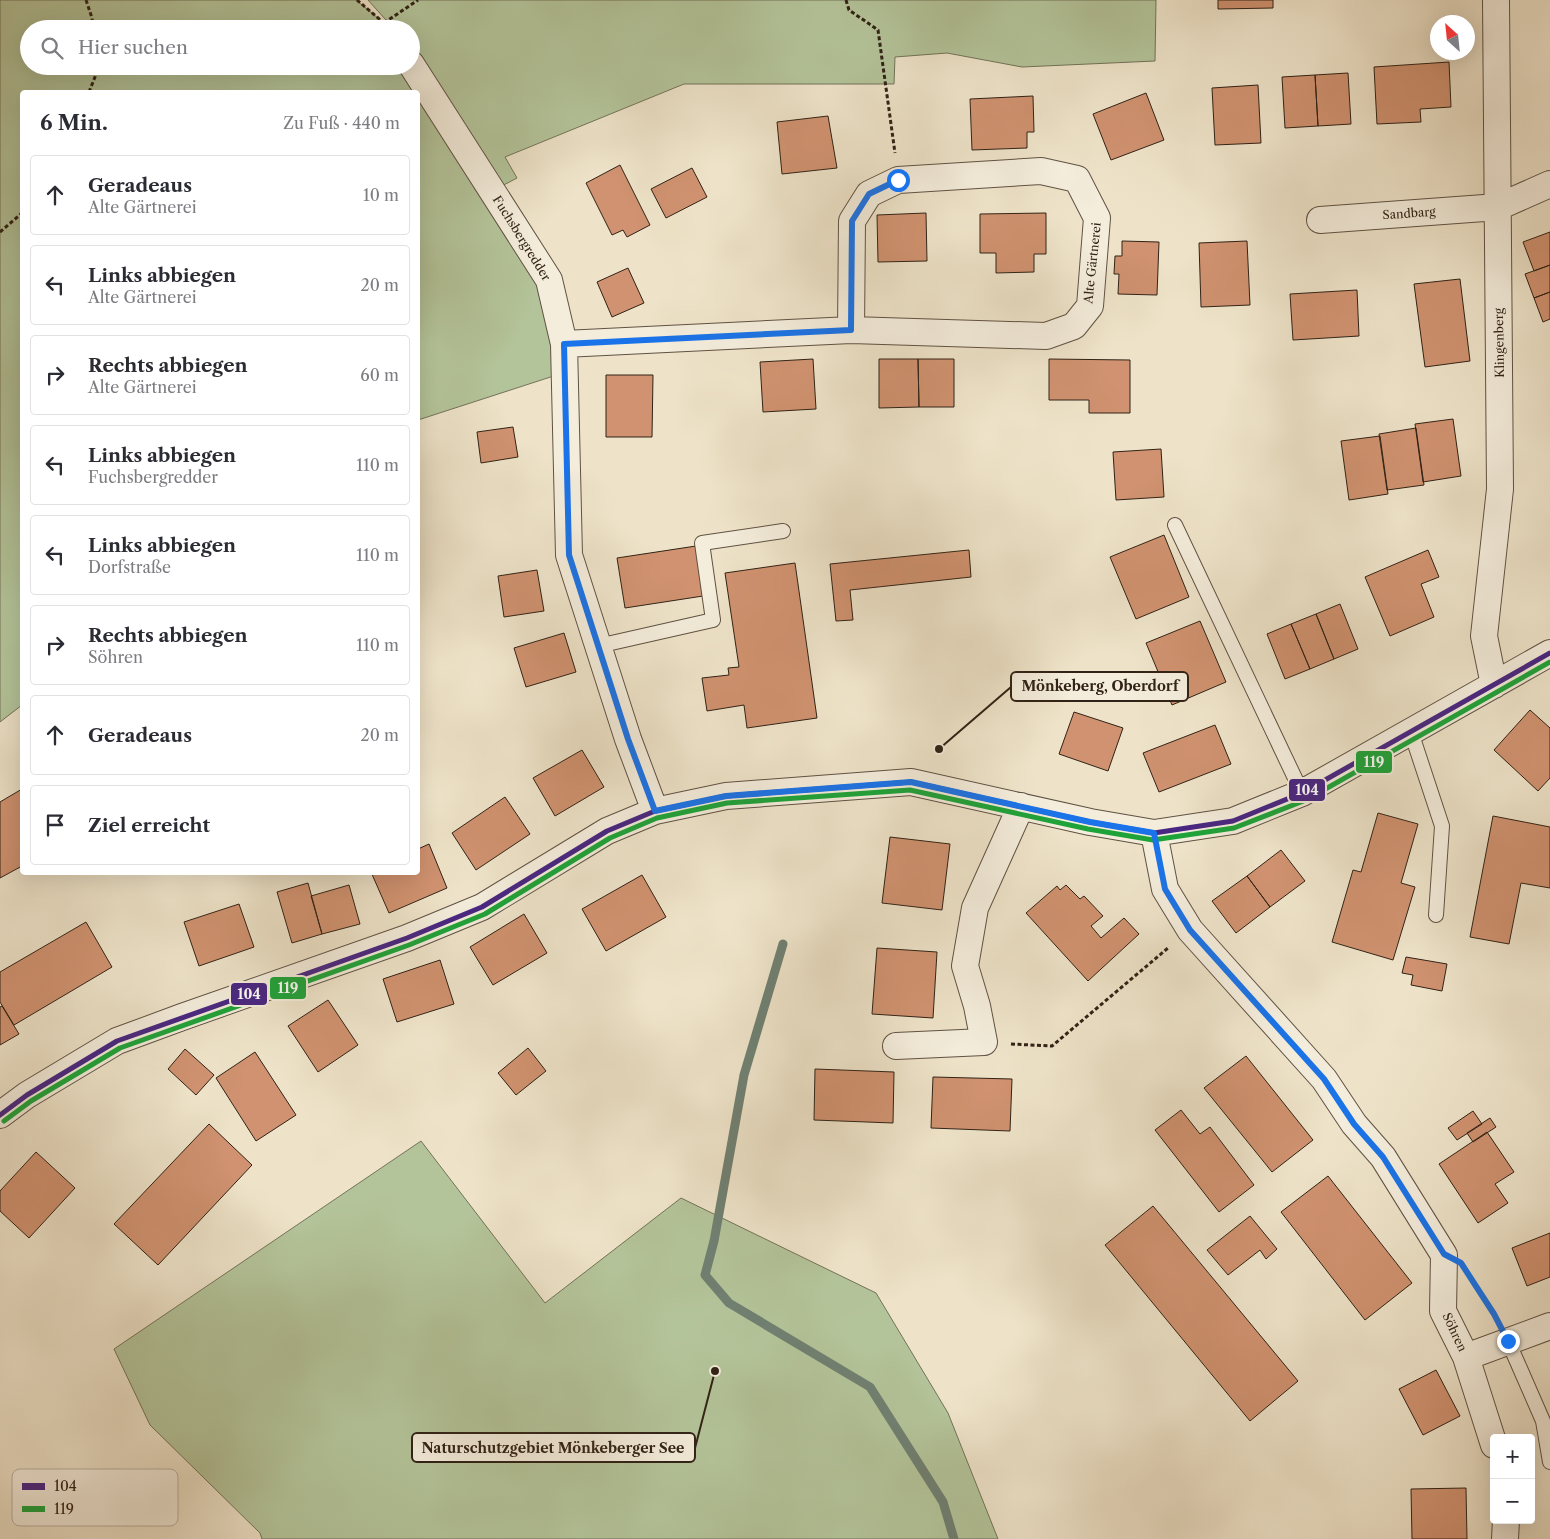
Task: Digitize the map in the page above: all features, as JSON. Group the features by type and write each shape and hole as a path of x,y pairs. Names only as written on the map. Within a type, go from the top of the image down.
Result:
{"street":[{"name":"Klingenberg","path":"1494,685 1484,636 1500,490 1496,0"},
{"name":"Fuchsbergredder","path":"418,75 549,280 564,344 569,555 628,739 655,811"},
{"name":"Alte Gärtnerei","path":"564,344 851,330 1046,336 1074,326 1090,306 1097,218 1077,179 1040,171 898,180 869,194 852,221 851,330"},
{"name":"Sandbarg","path":"1320,220 1498,207 1550,184"},
{"path":"0,1115 27,1095 117,1041 408,938 482,907 607,831 655,811 726,796 911,782 1090,822 1154,833 1233,821 1302,793 1550,653"},
{"path":"896,1046 984,1042 977,1006 965,966 975,908 1020,806"},
{"path":"1154,833 1165,889 1190,930 1324,1079 1354,1124 1383,1157 1444,1254"},
{"name":"Söhren","path":"1444,1254 1443,1311 1466,1357 1490,1434"},
{"path":"1466,1357 1550,1326"},
{"path":"1505,1539 1506,1524"}],"lane":[{"path":"1175,525 1302,793"},
{"path":"598,646 713,620 702,543 783,532"},
{"path":"1411,732 1442,826 1436,915"},
{"path":"1508,1341 1543,1421 1550,1462"}],"path":[{"path":"86,0 92,20"},
{"path":"357,0 380,20"},
{"path":"388,20 418,0"},
{"path":"846,0 850,10 878,30 898,180"},
{"path":"90,90 96,75"},
{"path":"0,232 20,215"},
{"path":"984,1042 1052,1046 1190,930"},
{"path":"1444,1254 1461,1263 1494,1314 1508,1341"}],"green space":[{"path":"0,0 356,0 380,20 20,20 20,75 417,75 549,280 566,372 420,419 420,90 20,90 20,707 0,722"},
{"path":"368,0 1156,0 1155,61 1022,67 947,53 895,57 894,84 684,84 505,157 517,178 496,189 420,70 420,20 386,20"},
{"path":"421,1141 545,1303 681,1198 876,1293 948,1413 998,1539 262,1539 260,1533 150,1425 114,1349"}],"building":[{"path":"1218,0 1273,0 1273,8 1218,9"},
{"path":"1449,62 1451,107 1420,109 1421,122 1377,124 1374,67"},
{"path":"1348,73 1351,124 1318,126 1315,75"},
{"path":"1315,75 1318,126 1285,128 1282,77"},
{"path":"1258,85 1261,143 1215,145 1212,88"},
{"path":"1146,93 1164,140 1111,160 1093,114"},
{"path":"1033,96 1034,132 1027,132 1027,148 972,150 970,99"},
{"path":"828,116 837,168 782,174 777,122"},
{"path":"620,165 650,225 627,237 623,230 612,235 586,183"},
{"path":"692,168 707,197 666,218 651,189"},
{"path":"926,213 927,261 878,262 877,215"},
{"path":"1046,213 1046,254 1034,254 1034,272 996,273 996,253 980,253 980,214"},
{"path":"1550,232 1550,265 1534,271 1523,242"},
{"path":"1122,241 1159,242 1157,295 1118,294 1119,274 1114,274 1115,256 1122,256"},
{"path":"1247,241 1250,305 1201,307 1199,243"},
{"path":"1550,265 1550,292 1534,298 1525,274"},
{"path":"628,268 644,303 612,317 597,282"},
{"path":"1460,279 1470,361 1425,367 1414,284"},
{"path":"1357,290 1359,336 1293,340 1290,294"},
{"path":"1550,292 1550,319 1543,322 1534,298"},
{"path":"813,359 816,409 763,412 760,362"},
{"path":"879,359 918,359 919,407 879,408"},
{"path":"918,359 954,359 954,407 919,407"},
{"path":"1049,359 1130,360 1130,413 1089,413 1089,400 1049,400"},
{"path":"606,375 653,375 652,437 606,437"},
{"path":"1453,419 1461,476 1423,482 1415,424"},
{"path":"513,427 518,457 481,463 477,432"},
{"path":"1416,428 1424,485 1387,490 1379,434"},
{"path":"1380,436 1388,494 1349,500 1341,441"},
{"path":"1161,449 1164,497 1116,500 1113,452"},
{"path":"1164,535 1189,597 1136,619 1110,557"},
{"path":"696,546 703,596 625,608 617,558"},
{"path":"969,550 971,577 850,590 853,620 836,621 830,564"},
{"path":"1428,550 1439,577 1421,584 1434,617 1390,636 1365,577"},
{"path":"795,563 817,718 747,728 744,705 707,711 702,678 729,675 728,668 739,667 725,573"},
{"path":"537,570 544,611 504,617 498,576"},
{"path":"1340,604 1358,649 1334,659 1316,614"},
{"path":"1316,614 1334,659 1310,669 1291,624"},
{"path":"1200,621 1226,682 1172,705 1146,643"},
{"path":"1291,624 1310,669 1285,679 1267,634"},
{"path":"564,633 576,672 526,687 514,648"},
{"path":"1530,710 1550,728 1550,778 1538,791 1494,750"},
{"path":"1074,712 1123,728 1108,771 1059,754"},
{"path":"1215,725 1231,764 1159,792 1143,753"},
{"path":"582,750 604,787 555,816 533,778"},
{"path":"20,790 20,867 0,878 0,802"},
{"path":"505,797 530,834 476,870 452,833"},
{"path":"1378,813 1418,824 1401,883 1415,887 1393,960 1332,942 1353,870 1361,872"},
{"path":"1493,816 1550,827 1550,888 1521,883 1509,944 1470,937"},
{"path":"890,837 950,844 942,910 882,903"},
{"path":"429,844 447,888 389,913 372,875 420,875 420,848"},
{"path":"1281,850 1305,881 1270,907 1247,876"},
{"path":"642,875 666,917 606,951 582,909"},
{"path":"1247,876 1270,907 1236,933 1212,901"},
{"path":"308,883 322,934 292,943 277,892"},
{"path":"349,885 360,924 322,934 311,896"},
{"path":"1066,885 1080,899 1084,896 1103,916 1091,926 1101,938 1124,918 1139,934 1088,981 1026,913 1057,886 1060,890"},
{"path":"239,904 254,947 199,966 184,922"},
{"path":"524,914 547,953 493,985 470,947"},
{"path":"86,922 112,967 14,1025 0,1002 0,972"},
{"path":"877,948 937,952 933,1018 872,1014"},
{"path":"1406,957 1447,964 1442,991 1411,985 1413,975 1402,973"},
{"path":"440,960 454,1004 397,1022 383,979"},
{"path":"328,1000 358,1045 318,1072 288,1026"},
{"path":"2,1006 19,1034 0,1045 0,1007"},
{"path":"528,1048 546,1071 516,1095 498,1073"},
{"path":"185,1049 214,1075 196,1095 168,1069"},
{"path":"255,1052 296,1115 256,1141 216,1078"},
{"path":"1246,1056 1313,1140 1272,1172 1204,1088"},
{"path":"815,1069 894,1072 893,1123 814,1120"},
{"path":"933,1077 1012,1079 1010,1131 931,1128"},
{"path":"1181,1110 1200,1134 1210,1127 1254,1185 1219,1212 1155,1130"},
{"path":"1473,1111 1482,1124 1457,1140 1448,1128"},
{"path":"1490,1118 1496,1127 1473,1142 1467,1133"},
{"path":"209,1124 252,1165 158,1265 114,1224"},
{"path":"1487,1132 1514,1172 1495,1184 1508,1203 1478,1223 1439,1164"},
{"path":"36,1152 75,1188 29,1238 0,1211 0,1191"},
{"path":"1328,1176 1412,1283 1365,1320 1281,1212"},
{"path":"1153,1206 1298,1381 1250,1421 1105,1245"},
{"path":"1250,1216 1277,1249 1266,1259 1260,1250 1228,1275 1207,1250"},
{"path":"1550,1233 1550,1277 1527,1286 1512,1248"},
{"path":"1436,1370 1460,1416 1423,1435 1399,1389"},
{"path":"1466,1488 1467,1539 1412,1539 1411,1489"}],"waterway":[{"path":"783,944 744,1075 714,1241 705,1275 729,1303 870,1387 943,1502 954,1539"}],"transit line":[{"name":"104","path":"0,1115 27,1095 117,1041 407,938 482,907 607,831 655,811 726,796 911,782 1090,822 1154,833 1233,821 1302,793 1550,653"},
{"name":"119","path":"4,1121 31,1101 120,1048 409,945 485,914 610,838 657,818 727,803 910,790 1088,829 1153,840 1234,828 1306,800 1550,662"}],"place":[{"name":"Mönkeberg, Oberdorf","path":"939,749"},
{"name":"Naturschutzgebiet Mönkeberger See","path":"715,1371"}],"route":[{"path":"898,180 869,194 852,221 851,330 564,344 569,555 628,739 655,811 726,796 911,782 1090,822 1154,833 1165,889 1190,930 1324,1079 1354,1124 1383,1157 1444,1254 1461,1263 1494,1314 1508,1341"}]}
